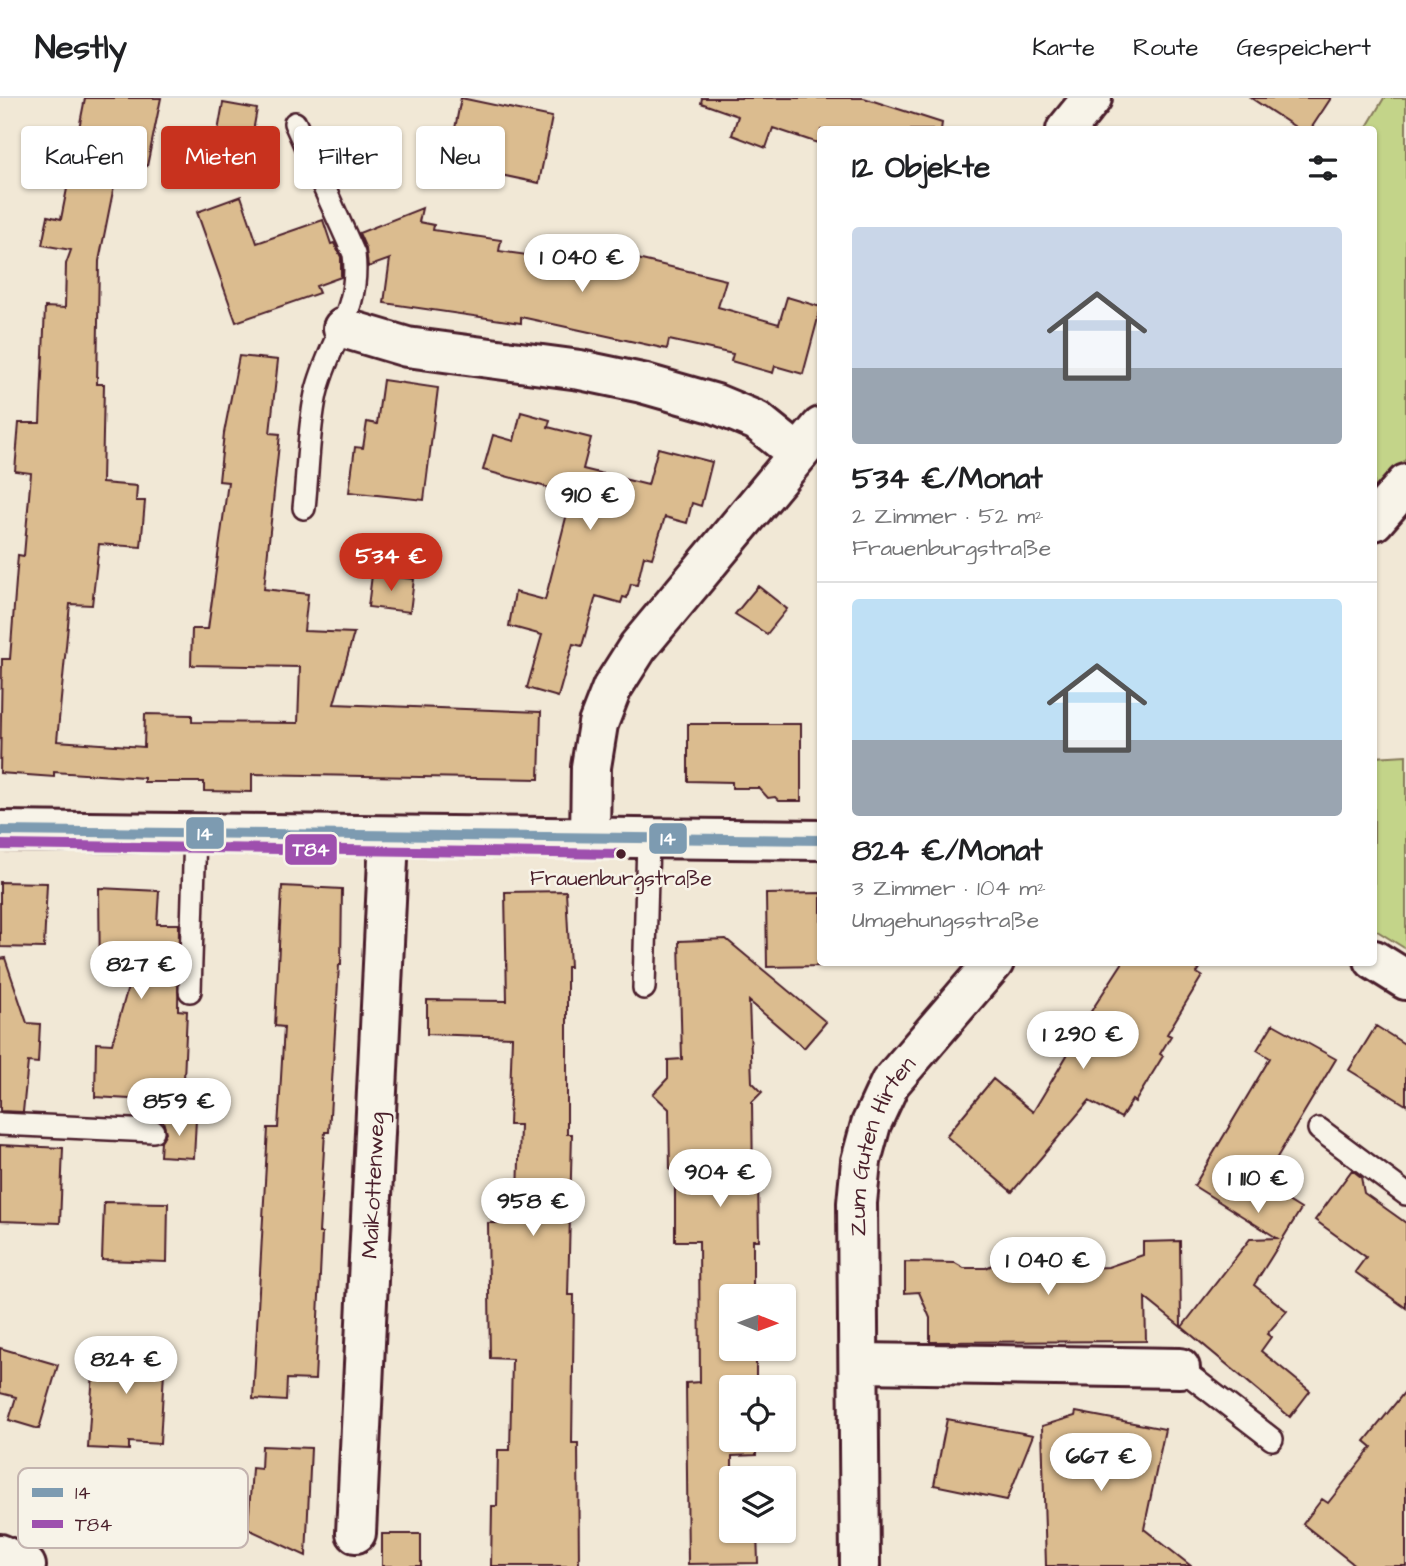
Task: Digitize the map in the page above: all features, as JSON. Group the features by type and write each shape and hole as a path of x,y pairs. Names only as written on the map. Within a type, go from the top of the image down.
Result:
{"main road":[{"path":"1069,126 1092,98"},
{"path":"344,328 407,347 580,370 654,387 716,404 810,440 638,647 612,688 596,735 592,767 590,839"},
{"path":"1377,518 1406,484"},
{"path":"0,831 389,838 817,840"},
{"name":"Maikottenweg","path":"356,1533 389,838"},
{"path":"1377,962 1406,981"},
{"name":"Zum Guten Hirten","path":"860,1566 857,1203 861,1161 871,1124 890,1083 991,966"},
{"path":"859,1363 1180,1368"},
{"path":"0,1554 26,1566"}],"lane":[{"path":"295,124 354,254 356,275 354,298 344,328 326,360 316,396 304,508"},
{"path":"190,992 195,834"},
{"path":"644,988 648,840"},
{"path":"0,1124 153,1130"},
{"path":"1319,1129 1405,1192"},
{"path":"1180,1368 1272,1440"}],"green space":[{"path":"1384,98 1406,98 1406,459 1377,494 1377,126 1367,126"},
{"path":"1406,755 1406,949 1377,931 1377,757"}],"building":[{"path":"85,98 161,98 147,166 147,126 79,126"},
{"path":"461,98 552,117 539,183 505,176 505,126 455,126"},
{"path":"702,98 864,98 942,123 942,126 817,126 817,143 773,128 766,148 732,135 738,116 701,103"},
{"path":"1251,98 1331,98 1313,126 1294,126"},
{"path":"223,103 257,109 254,126 219,126"},
{"path":"67,189 113,189 99,261 97,384 104,384 102,483 137,486 136,501 145,501 141,547 99,544 92,605 70,604 57,741 144,747 145,714 192,715 192,722 298,723 300,667 191,665 192,629 208,629 228,482 219,481 224,433 239,356 278,360 270,433 280,434 264,589 308,594 304,631 354,633 334,704 541,712 539,779 252,774 252,792 204,791 204,782 144,782 144,778 54,772 54,777 0,773 2,659 10,659 18,555 24,556 31,473 15,471 19,423 40,423 45,307 65,308 66,264 71,250 42,245 48,216 61,219"},
{"path":"241,196 257,243 323,220 331,244 334,243 341,257 341,277 316,286 319,293 236,322 197,212"},
{"path":"422,208 419,222 434,225 433,230 501,240 499,251 570,261 574,244 726,280 718,307 779,324 787,297 817,306 817,322 803,374 775,366 773,373 731,361 733,354 669,340 667,349 521,317 521,323 384,303 390,259 368,267 366,249 359,233"},
{"path":"383,380 438,388 424,500 349,492 355,447 363,448 367,422 377,424"},
{"path":"521,412 550,420 548,427 591,438 583,469 648,485 658,448 712,462 701,506 692,503 687,523 665,517 652,558 644,556 637,585 631,584 627,598 623,597 621,603 596,596 582,646 573,644 558,697 527,688 542,635 509,626 515,592 545,600 572,494 483,470 493,435 514,441"},
{"path":"372,575 414,579 410,612 368,607"},
{"path":"758,586 787,609 767,634 735,614"},
{"path":"688,724 801,724 801,801 768,798 759,788 732,788 732,782 688,781"},
{"path":"0,882 47,883 44,948 0,947"},
{"path":"282,886 342,889 341,965 329,1132 325,1132 319,1233 322,1233 315,1380 287,1379 286,1401 253,1399 268,1128 278,1128 284,1027 275,1026"},
{"path":"99,888 159,891 157,924 179,924 178,1010 187,1011 183,1102 95,1097 96,1043 112,1044 130,980 100,979"},
{"path":"566,891 570,967 567,967 567,1134 572,1134 568,1295 574,1295 572,1443 578,1443 579,1566 491,1566 492,1506 497,1506 498,1450 510,1450 512,1359 490,1358 488,1223 507,1223 507,1196 518,1196 520,1125 509,1125 512,1037 427,1034 427,1000 507,1001 505,892"},
{"path":"817,893 817,966 821,966 767,967 766,894"},
{"path":"726,939 826,1022 804,1048 749,1001 752,1082 762,1092 752,1102 753,1180 758,1180 759,1240 753,1240 753,1284 719,1284 719,1362 756,1362 756,1375 719,1375 719,1452 756,1452 756,1455 732,1456 732,1466 719,1466 719,1543 757,1543 758,1563 688,1564 686,1383 700,1382 699,1241 675,1241 675,1170 670,1170 669,1109 653,1094 668,1078 668,1060 682,1059 679,941"},
{"path":"5,958 27,1023 40,1024 38,1063 28,1062 23,1112 0,1111 0,959"},
{"path":"1120,966 1201,966 1197,973 1202,976 1167,1034 1171,1036 1160,1054 1163,1056 1135,1102 1132,1100 1121,1118 1089,1101 1012,1192 946,1136 993,1079 1033,1112 1069,1052 1066,1050"},
{"path":"1273,1024 1336,1059 1261,1184 1301,1209 1254,1285 1287,1311 1267,1334 1271,1337 1261,1351 1310,1391 1290,1417 1182,1327 1250,1239 1277,1238 1194,1186 1270,1058 1257,1050"},
{"path":"1376,1026 1406,1045 1406,1105 1349,1070"},
{"path":"162,1117 196,1119 194,1158 160,1156 161,1141 166,1132"},
{"path":"0,1145 63,1148 60,1223 0,1221"},
{"path":"1352,1170 1361,1177 1364,1193 1406,1223 1406,1308 1355,1272 1366,1257 1315,1220"},
{"path":"104,1202 168,1203 167,1262 102,1260"},
{"path":"1180,1241 1181,1327 1145,1298 1146,1341 930,1342 930,1318 919,1292 905,1293 905,1262 955,1263 964,1268 986,1268 1010,1257 1010,1244 1053,1244 1054,1262 1080,1262 1086,1268 1108,1267 1143,1255 1143,1242"},
{"path":"95,1341 136,1343 135,1352 165,1353 160,1444 129,1442 129,1450 88,1448"},
{"path":"0,1348 58,1365 39,1429 9,1420 16,1397 0,1393"},
{"path":"1406,1390 1406,1566 1356,1566 1303,1524 1322,1499 1328,1503 1372,1447 1365,1441"},
{"path":"1076,1412 1165,1429 1144,1529 1191,1566 1046,1566 1042,1426 1075,1416"},
{"path":"947,1419 1033,1435 1007,1500 934,1485"},
{"path":"262,1446 311,1448 306,1556 248,1529 252,1468 261,1469"},
{"path":"382,1534 421,1534 421,1566 382,1566"}],"transit line":[{"name":"14","path":"0,831 817,840"},
{"name":"T84","path":"0,845 622,854"}],"place":[{"name":"Frauenburgstraße","path":"621,854"}]}
